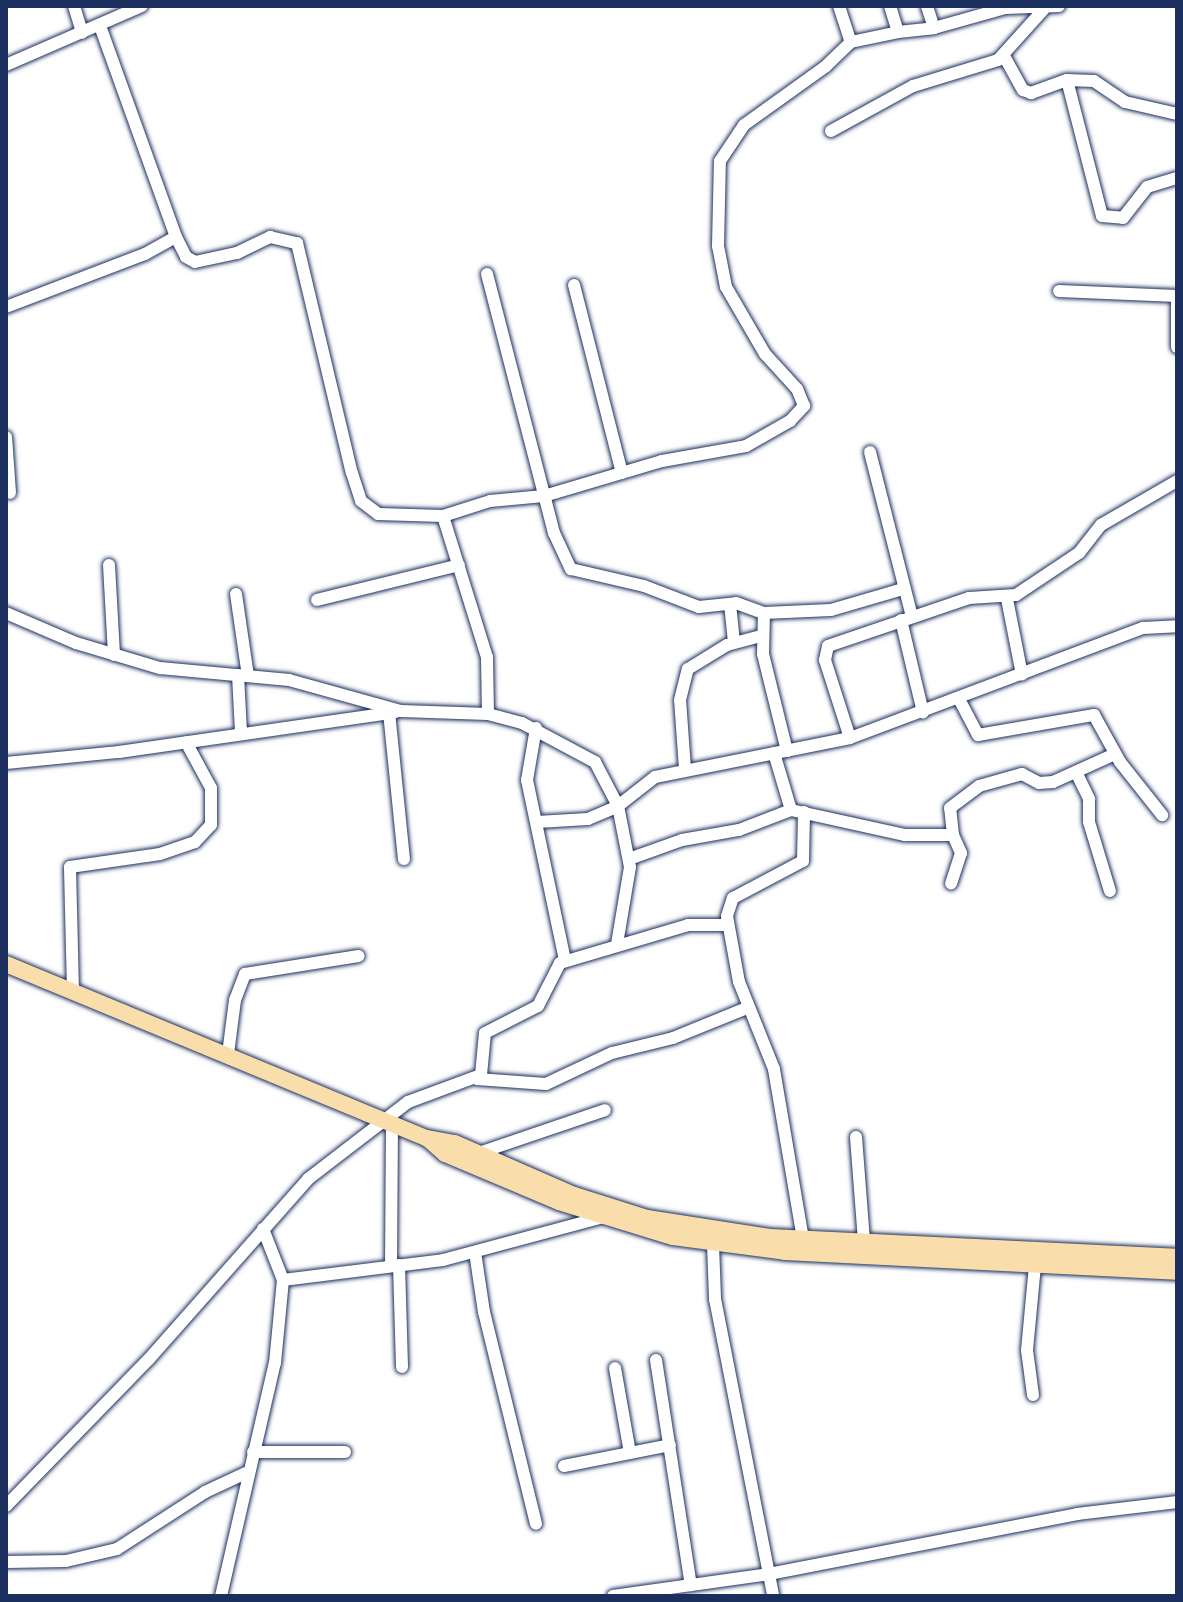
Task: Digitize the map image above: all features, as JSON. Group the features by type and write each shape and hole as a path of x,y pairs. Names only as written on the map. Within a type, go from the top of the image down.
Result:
{"main road":[{"path":"6,964 388,1123 479,1153 633,1214 713,1231 803,1239 1177,1257"},
{"path":"426,1138 455,1159 603,1217 713,1244 1035,1266 1177,1272"}],"street":[{"path":"74,6 82,33"},
{"path":"6,65 142,6"},
{"path":"839,6 851,42"},
{"path":"890,6 898,32"},
{"path":"927,6 934,28"},
{"path":"100,26 186,257 195,262 237,253 270,237 297,243 361,501 378,514 443,516 490,501 544,496 622,473 746,446 804,406 797,389 765,354 726,287 718,246 720,161 738,130 851,42 934,28 1005,8 1044,9 1059,6"},
{"path":"831,131 913,86 941,75 973,71 1004,56 1044,9"},
{"path":"1004,56 1023,90 1031,93 1067,80 1094,81 1125,102 1177,114"},
{"path":"1067,80 1102,216 1123,218 1147,187 1177,178"},
{"path":"6,307 157,249 176,237"},
{"path":"487,274 544,496 565,561 578,574 644,586 699,607 730,604 764,613 831,610 903,589"},
{"path":"574,285 622,473"},
{"path":"1059,291 1177,298 1177,347"},
{"path":"6,437 10,493"},
{"path":"870,452 903,589 923,712"},
{"path":"850,738 825,660 828,646 969,598 1007,599 1068,562 1101,525 1177,481"},
{"path":"443,516 487,657 488,714"},
{"path":"109,565 114,655"},
{"path":"317,600 459,565"},
{"path":"236,594 243,676 241,732"},
{"path":"1007,599 1022,675"},
{"path":"730,604 734,642"},
{"path":"6,613 114,655 182,672 243,676 323,688 395,712"},
{"path":"764,613 761,636 780,752 797,811 803,861 733,898 728,925 747,1008 774,1069 803,1239"},
{"path":"537,822 588,819 618,806 655,777 850,738 1143,628 1177,626"},
{"path":"685,769 680,700 685,675 692,666 734,642 761,636"},
{"path":"959,699 978,735 1094,715 1115,754 1162,815"},
{"path":"395,712 404,859"},
{"path":"6,763 186,742 395,712 488,714 536,728 595,762 618,806 629,859 617,944"},
{"path":"536,728 526,768 565,961"},
{"path":"73,991 70,867 160,854 195,842 211,825 211,788 186,742"},
{"path":"951,883 961,853 953,835 950,808 979,786 1022,774 1045,784 1115,754"},
{"path":"1076,772 1089,799 1089,822 1110,891"},
{"path":"629,859 682,840 739,830 797,811 905,835 953,835"},
{"path":"477,1079 483,1071 483,1039 490,1027 534,1010 553,970 565,961 688,925 728,925"},
{"path":"228,1054 235,1000 245,974 359,956"},
{"path":"6,1506 149,1359 308,1179 388,1123 420,1096 477,1079 546,1084 612,1053 673,1038 747,1008"},
{"path":"479,1153 605,1110"},
{"path":"388,1123 402,1367"},
{"path":"856,1137 864,1242"},
{"path":"283,1280 475,1252 603,1217"},
{"path":"221,1596 246,1473 275,1363 283,1280 263,1229"},
{"path":"713,1244 715,1299 773,1596"},
{"path":"475,1252 484,1312 536,1524"},
{"path":"1033,1395 1027,1350 1035,1266"},
{"path":"656,1360 691,1585"},
{"path":"615,1368 630,1453"},
{"path":"564,1466 670,1445"},
{"path":"253,1452 345,1452"},
{"path":"6,1562 66,1561 117,1549 205,1492 246,1473"},
{"path":"613,1596 769,1574 1077,1514 1177,1502"}]}
